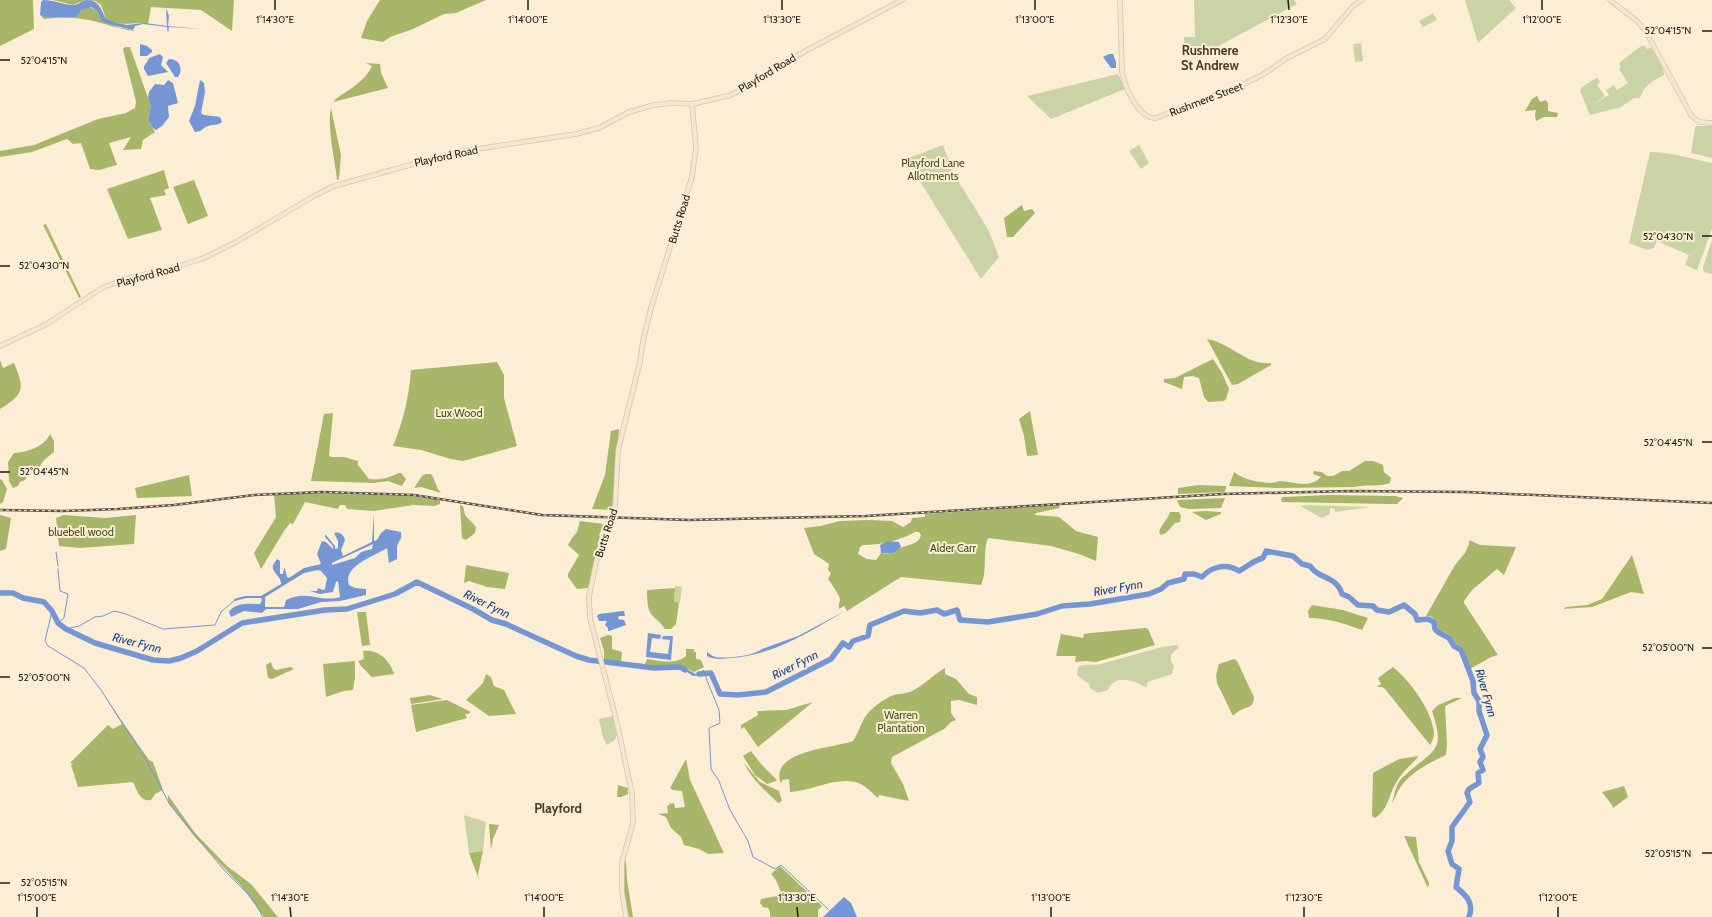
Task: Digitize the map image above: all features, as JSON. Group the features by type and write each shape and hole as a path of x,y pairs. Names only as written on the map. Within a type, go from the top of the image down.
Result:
{"street":[{"name":"Playford Road","path":"0,346 45,325 102,288 204,258 236,242 314,196 334,186 457,152 576,134 599,128 629,112 654,105 672,103 692,104 731,95 757,81 781,64 902,0"},
{"name":"Rushmere Street","path":"1120,0 1122,72 1124,84 1141,110 1148,117 1156,118 1227,91 1264,74 1287,58 1325,39 1353,6 1362,0"},
{"path":"1610,0 1637,21 1645,30 1691,115 1699,122 1712,123"},
{"name":"Butts Road","path":"626,917 622,892 622,862 633,823 632,794 616,719 590,618 589,597 596,563 615,508 618,450 640,362 643,341 651,308 692,177 696,148 692,104"}],"green space":[{"path":"0,0 33,0 34,29 0,46"},
{"path":"53,0 85,0 73,5"},
{"path":"85,0 234,0 232,31 201,10 151,7 148,24 122,24 112,22 106,19 101,5 95,1"},
{"path":"380,0 486,0 456,13 444,14 413,29 390,37 383,42 361,38 367,21"},
{"path":"1194,0 1294,0 1297,4 1196,58 1195,46 1184,46 1184,37 1195,37"},
{"path":"1465,0 1509,0 1516,8 1478,43"},
{"path":"89,7 96,10 115,26 135,31 120,29 84,19 44,19 40,15 46,17 76,17 82,10"},
{"path":"1433,13 1437,20 1423,27 1419,21"},
{"path":"1361,43 1363,61 1355,62 1353,44"},
{"path":"1641,46 1645,46 1647,49 1651,48 1663,65 1664,75 1649,84 1640,98 1634,98 1621,107 1590,115 1580,91 1582,87 1596,78 1598,78 1600,82 1597,85 1605,96 1590,106 1609,95 1606,90 1614,85 1617,90 1628,83 1619,69 1621,67 1619,63"},
{"path":"125,47 130,47 151,106 148,120 155,132 143,140 141,149 123,150 131,137 109,143 117,165 99,170 90,169 81,143 73,144 67,139 32,152 0,157 0,151 34,145 98,119 126,113 135,108 136,102 123,49"},
{"path":"366,63 380,64 381,73 388,88 334,102 356,85 369,72 372,66"},
{"path":"1118,74 1125,89 1051,119 1027,96"},
{"path":"1537,96 1540,102 1546,100 1548,103 1548,111 1558,113 1557,117 1544,117 1536,121 1536,110 1525,111 1532,99"},
{"path":"331,109 341,155 339,179 337,180 331,137"},
{"path":"1696,126 1712,126 1712,158 1691,153"},
{"name":"Playford Lane Allotments","path":"943,145 953,173 988,229 999,257 981,279 906,159"},
{"path":"1139,145 1149,163 1141,169 1129,151"},
{"path":"1650,152 1673,154 1712,163 1712,229 1697,270 1685,265 1689,255 1657,241 1654,248 1647,250 1629,243"},
{"path":"164,170 169,188 164,190 166,195 150,198 162,230 128,239 107,189"},
{"path":"194,180 208,216 188,224 173,187"},
{"path":"1022,205 1024,211 1032,209 1035,213 1013,237 1007,237 1004,218"},
{"path":"46,224 81,297 79,298 43,225"},
{"path":"1712,240 1712,274 1704,272 1703,267"},
{"path":"1207,339 1216,341 1254,361 1271,363 1271,365 1238,384 1232,385"},
{"path":"1213,359 1222,373 1229,389 1224,401 1208,402 1204,397 1199,378 1192,376 1184,377 1182,389 1164,382 1164,379 1175,378"},
{"path":"0,360 3,368 14,363 21,385 18,395 0,409"},
{"name":"Lux Wood","path":"497,362 504,375 504,398 517,446 463,461 421,450 393,446 405,409 411,370"},
{"path":"1030,411 1038,455 1027,456 1024,436 1019,419"},
{"path":"333,413 329,456 344,457 358,461 358,465 369,479 383,479 401,473 406,479 402,486 388,481 374,483 311,481 324,414"},
{"path":"619,429 613,504 610,510 592,509 605,475 611,431"},
{"path":"50,434 54,441 54,452 44,460 38,469 30,473 25,480 13,488 9,481 8,462 14,453 35,448 44,442"},
{"path":"1365,461 1373,461 1383,465 1384,472 1391,478 1390,483 1354,487 1276,488 1229,486 1234,472 1247,479 1261,482 1271,483 1284,481 1306,484 1316,481 1321,477 1313,474 1314,471 1322,472 1327,476 1333,476 1342,471 1349,471"},
{"path":"431,474 441,493 421,487 414,488 422,476"},
{"path":"189,475 192,496 137,498 135,488"},
{"path":"0,479 7,489 3,502 0,504"},
{"path":"1198,485 1226,486 1225,492 1178,494 1178,488"},
{"path":"303,493 411,496 440,500 440,504 434,506 414,505 414,503 413,505 374,511 347,509 345,505 340,505 338,509 305,502 293,524 290,523 284,531 261,569 254,553 276,517 274,494"},
{"path":"1329,495 1395,496 1403,498 1397,504 1282,502 1281,499 1283,497"},
{"path":"1225,498 1221,508 1188,509 1180,507 1177,500"},
{"path":"460,505 463,506 465,515 476,527 475,533 466,540 462,538"},
{"name":"Alder Carr","path":"1059,505 1060,508 1036,513 1035,515 1059,517 1076,531 1098,537 1096,561 1079,554 1051,546 988,538 981,585 901,577 847,611 844,606 839,609 840,599 828,579 831,573 828,570 829,564 814,554 804,528 840,521 868,520 892,521 903,527 911,522 912,518 925,517 925,514","holes":["915,532 919,532 921,535 916,542 890,553 881,553 876,560 867,559 858,554 860,547 863,545 890,542"]},
{"path":"1300,506 1370,507 1335,512 1335,509 1330,508 1330,514 1322,518"},
{"path":"1170,512 1179,512 1181,516 1180,522 1175,523 1166,533 1161,535 1159,532 1160,529"},
{"path":"1192,512 1221,512 1221,514 1206,520"},
{"path":"0,515 11,518 6,549 0,551"},
{"name":"bluebell wood","path":"63,515 105,518 136,515 134,544 80,548 59,546 56,518"},
{"path":"580,521 604,524 599,535 600,537 588,588 577,589 568,577 568,574 579,555 568,545 577,532"},
{"path":"1469,540 1480,545 1516,547 1504,575 1497,569 1472,590 1464,601 1498,655 1491,657 1470,669 1463,648 1455,643 1450,635 1438,629 1436,620 1430,616 1426,616 1455,565 1465,553"},
{"path":"1632,555 1644,594 1631,592 1592,607 1563,609 1566,607 1587,605 1602,599"},
{"path":"466,565 509,573 505,589 487,587 469,581 464,583"},
{"path":"675,586 682,587 680,603 674,603"},
{"path":"675,588 674,602 679,603 676,624 671,629 665,629 650,612 647,590"},
{"path":"1312,605 1343,610 1368,618 1362,630 1330,620 1309,618 1308,611"},
{"path":"357,612 366,612 370,645 362,646"},
{"path":"1145,628 1148,629 1155,645 1096,662 1075,662 1076,656 1056,656 1061,634 1083,638 1084,634"},
{"path":"608,635 612,636 612,649 622,652 621,662 604,661 604,651 600,638"},
{"path":"1177,645 1179,648 1171,656 1174,666 1172,674 1150,681 1147,683 1147,687 1135,682 1119,680 1111,685 1108,690 1098,693 1090,688 1089,684 1077,675 1078,667 1081,666 1101,664 1162,647"},
{"path":"686,649 694,649 694,652 696,652 696,659 701,660 704,667 694,672 680,666 668,669 645,664 647,659 667,662 677,661 686,656"},
{"path":"363,651 374,652 383,656 390,664 394,674 372,677 358,661 364,659"},
{"path":"1234,659 1237,661 1254,697 1252,705 1239,711 1233,716 1217,683 1216,675 1219,664"},
{"path":"355,661 353,690 344,691 326,697 323,664"},
{"path":"271,662 273,668 276,670 291,667 294,669 272,679 268,678 266,665"},
{"path":"1393,667 1413,688 1425,706 1434,733 1430,745 1385,689 1382,687 1377,687 1381,684 1378,678"},
{"name":"Warren Plantation","path":"945,668 945,674 956,679 969,694 977,697 977,705 959,700 951,701 951,713 956,720 951,722 944,729 892,757 891,763 903,784 909,801 879,795 878,798 864,786 855,782 840,781 790,792 789,779 782,780 782,783 780,781 780,771 786,763 807,752 853,741 865,717 876,706 885,699 894,695 912,691"},
{"path":"486,674 491,677 494,686 504,690 516,714 489,716 466,700 483,683"},
{"path":"430,695 443,699 411,704 410,698"},
{"path":"105,697 149,760 153,762 163,790 155,794 151,800 144,799 142,797 133,782 78,787 71,765 73,764 70,763 108,725 113,729 122,724"},
{"path":"1455,698 1462,698 1445,706 1447,744 1446,755 1426,765 1407,779 1398,791 1392,803 1396,787 1400,780 1428,756 1437,745 1437,732 1432,711 1438,705"},
{"path":"447,700 471,712 465,714 467,718 416,732 411,705"},
{"path":"813,702 758,747 744,727 741,729 741,725 758,715 757,711 786,710"},
{"path":"613,716 617,735 615,740 607,745 603,737 599,719"},
{"path":"751,751 761,764 777,780 776,781 767,784 755,775 743,756"},
{"path":"1419,756 1398,779 1383,811 1375,818 1372,816 1373,773 1399,759"},
{"path":"686,759 690,780 724,853 708,854 699,849 684,845 681,837 671,828 666,817 658,814 668,813 667,806 669,804 674,803 675,808 685,807 682,791 673,790 670,788"},
{"path":"744,763 760,782 779,791 782,801 778,803 763,789 750,774"},
{"path":"618,785 628,788 628,794 617,797"},
{"path":"1624,786 1628,797 1613,808 1602,792"},
{"path":"168,795 195,833 227,866 251,884 278,917 264,917 242,887 194,836 168,802"},
{"path":"464,815 486,822 483,851 469,853"},
{"path":"489,824 499,825 493,839 491,850"},
{"path":"1404,836 1416,837 1419,862 1429,883 1428,888"},
{"path":"483,851 478,875 479,880 469,853"},
{"path":"626,861 627,880 633,917 629,917 624,891 624,864"},
{"path":"780,866 822,906 818,910 818,917 770,917 768,908 763,907 760,903 761,899 782,895 776,880 771,874"}],"water":[{"path":"43,0 74,5 86,0 91,0 99,6 106,19 127,25 145,23 167,26 166,8 169,16 168,26 201,29 169,27 168,34 167,27 143,24 135,26 133,30 101,21 98,12 91,7 82,10 76,17 45,17 40,15 41,2"},
{"path":"140,44 147,46 152,50 152,52 147,56 140,56"},
{"path":"160,54 163,57 161,65 168,72 148,76 144,66 149,58"},
{"path":"1113,54 1116,62 1116,68 1111,68 1103,57"},
{"path":"169,59 173,59 180,65 181,70 178,77 175,77 166,63"},
{"path":"168,80 173,83 178,103 168,106 169,117 162,126 156,130 148,120 151,106 148,98 149,92 155,84 164,85"},
{"path":"200,80 204,83 205,92 201,113 204,115 220,117 222,122 195,132 189,121 195,106"},
{"path":"374,513 374,541 377,540 381,533 386,529 401,532 401,538 397,546 397,559 389,563 387,548 361,562 350,572 348,578 349,585 355,588 366,589 366,595 340,601 321,602 298,609 266,609 262,613 244,611 231,617 229,612 235,607 243,604 260,604 262,600 261,598 246,598 235,601 234,599 245,596 261,596 281,584 280,579 273,568 273,565 277,559 280,561 280,574 283,574 284,568 287,577 289,578 304,568 321,564 317,554 322,541 326,542 333,549 333,546 325,537 325,534 335,546 335,549 338,548 338,541 334,533 339,533 342,535 345,540 341,550 343,556 372,542","holes":["373,544 372,549 361,552 355,558 332,565 332,563","318,570 321,571 327,578 325,589 323,590 318,588 317,591 310,591 320,594 333,592 336,582 338,581 340,597 326,598 301,596 286,600 284,607 265,607 265,597 304,573"]},
{"path":"888,541 899,542 901,547 893,553 881,553 880,545"},
{"path":"624,611 625,616 619,616 618,619 624,620 626,625 609,631 605,625 607,621 599,621 597,616 599,614"},
{"path":"845,611 791,641 762,652 725,659 716,659 707,656 707,652 714,657 720,658 753,653 798,636"},
{"path":"648,633 661,635 660,639 652,638 650,652 668,654 670,640 662,639 663,636 673,636 671,660 646,657"},
{"path":"604,661 645,664 664,669 635,664 604,663"},
{"path":"680,666 696,674 699,674 697,672 704,670 707,678 704,675 693,676 681,668 676,669"},
{"path":"844,897 851,903 857,917 823,917"}],"waterway":[{"name":"River Fynn","path":"699,674 711,673 720,694 738,695 766,692 831,659 843,643 849,647 853,641 868,636 870,625 904,611 920,613 937,610 944,614 957,610 960,620 988,622 1037,614 1062,606 1090,604 1149,594 1161,589 1168,583 1184,579 1185,574 1194,574 1202,577 1210,570 1225,566 1239,571 1263,558 1266,551 1293,556 1302,564 1310,566 1318,574 1332,580 1342,594 1349,597 1358,605 1373,606 1377,610 1389,612 1404,605 1415,614 1417,620 1428,619 1434,622 1435,629 1449,638 1454,646 1461,650 1473,681 1474,693 1479,701 1479,711 1487,735 1480,749 1483,757 1480,762 1483,770 1478,773 1479,783 1469,789 1467,793 1470,802 1452,827 1452,841 1448,851 1452,864 1459,869 1456,887 1470,904 1471,908 1469,917"},
{"path":"56,552 58,566"},
{"path":"58,569 60,591 68,594 64,618 58,623"},
{"name":"River Fynn","path":"0,593 13,593 23,598 44,602 52,611 58,623 66,629 95,643 153,660 169,661 181,658 197,651 242,623 325,610 347,609 395,594 417,582 473,609 492,620 506,624 576,656 589,660 654,668 680,667 685,670"},
{"path":"66,629 79,626 95,617 103,616 114,611 126,614 163,629 215,625 221,612 235,600"},
{"path":"52,611 45,641 48,646 84,668 101,690 145,758 170,805 224,870 252,898 263,917"},
{"path":"706,678 719,710 720,723 709,728 711,769 719,781 730,810 748,841 753,857 775,869 781,865 829,910"}],"railway":[{"path":"0,510 63,511 118,509 174,505 254,495 322,492 414,495 542,515 689,520 866,516 1223,494 1350,491 1466,492 1712,503"}],"district":[{"name":"Rushmere St Andrew","path":"1210,58"},
{"name":"Playford","path":"558,808"}]}
